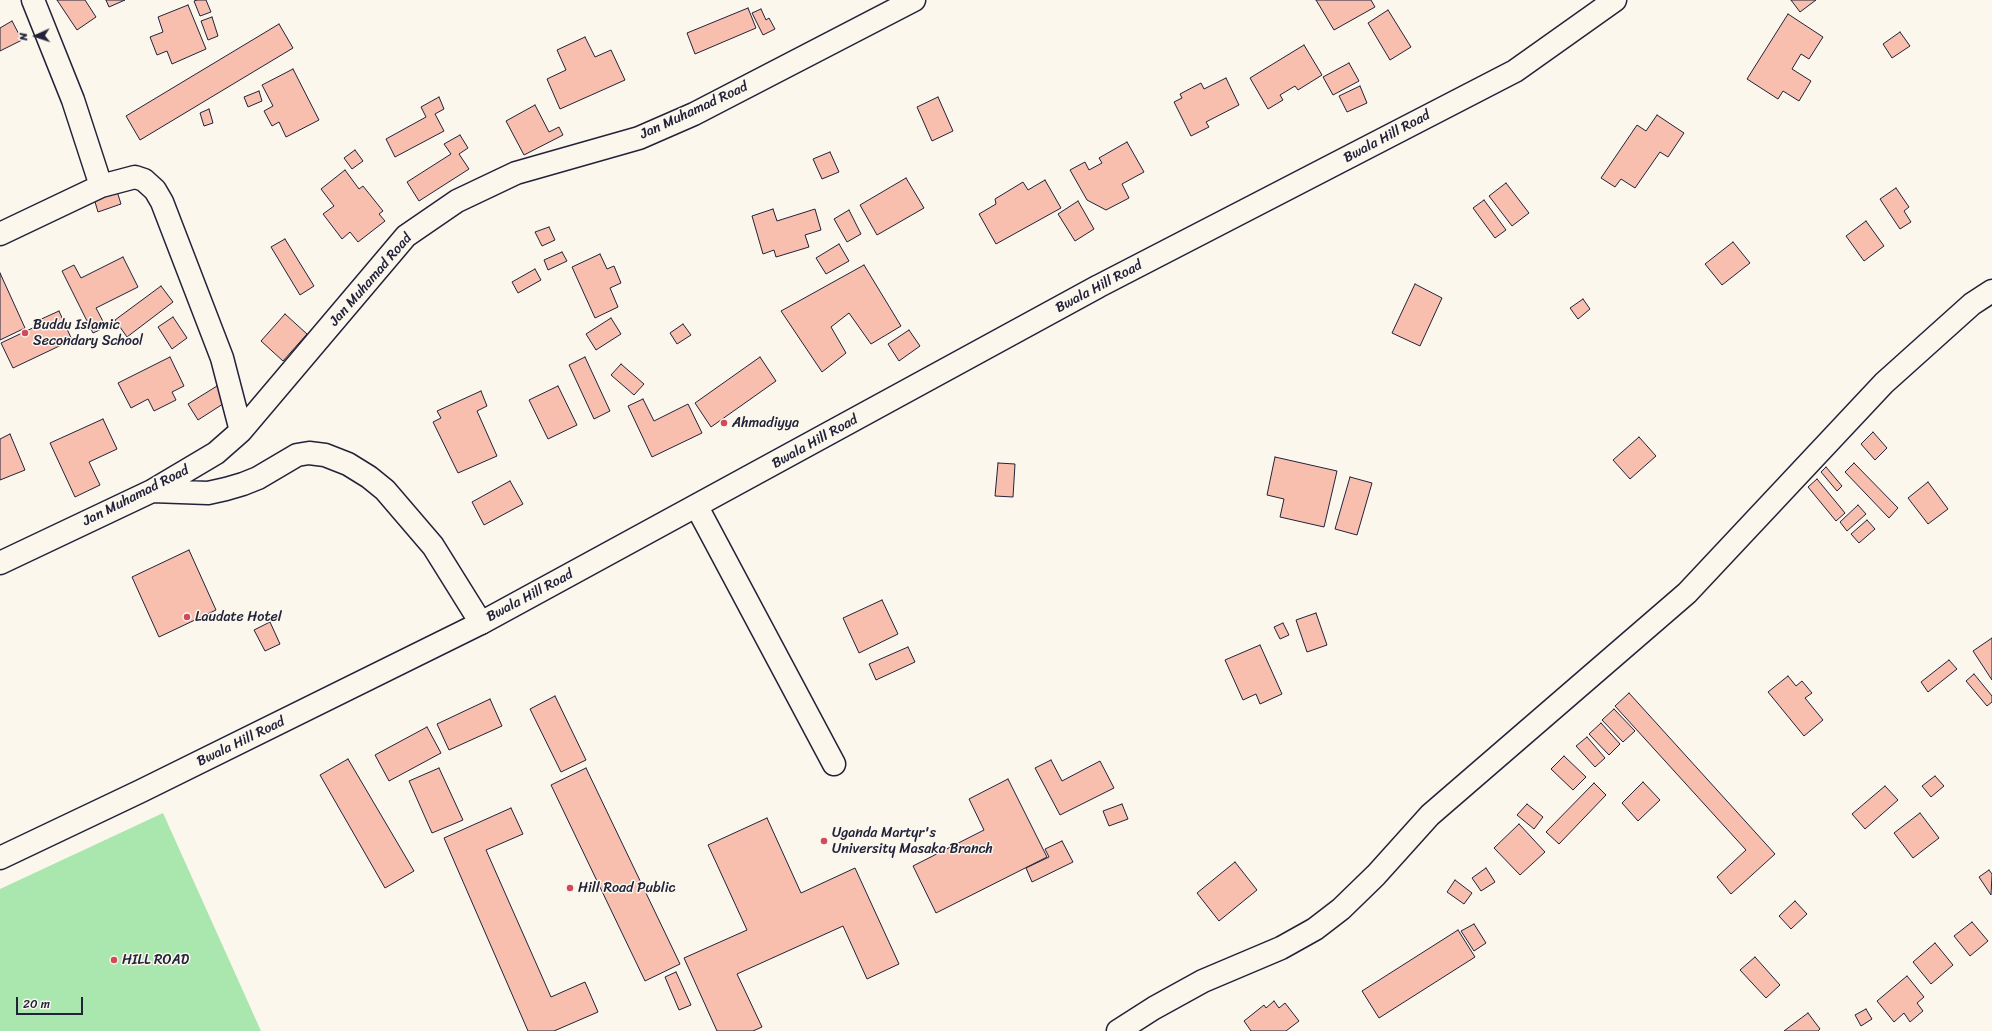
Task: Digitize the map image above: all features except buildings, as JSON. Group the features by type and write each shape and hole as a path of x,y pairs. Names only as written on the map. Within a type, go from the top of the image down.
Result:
{"street":[{"path":"33,0 73,100 101,186"},
{"name":"Jan Muhamad Road","path":"0,563 152,491 216,453 241,431 406,236 457,200 516,173 639,138 694,114 914,0"},
{"name":"Bwala Hill Road","path":"0,858 141,791 481,623 697,507 1099,286 1514,71 1615,0"},
{"path":"0,234 101,186 135,177 140,177 150,185 159,196 222,358 241,431"},
{"path":"1118,1031 1154,1008 1203,981 1281,948 1315,929 1341,909 1376,875 1430,815 1687,593 1884,383 1972,304 1992,290"},
{"path":"152,491 208,493 226,489 243,484 297,455 303,454 325,455 348,464 386,490 433,546 481,623"},
{"path":"697,507 834,764"}],"green space":[{"name":"HILL ROAD","path":"163,813 261,1031 0,1031 0,889"}],"place":[{"name":"Buddu Islamic Secondary School","path":"25,333"},
{"name":"Ahmadiyya","path":"724,423"},
{"name":"Laudate Hotel","path":"187,617"},
{"name":"Uganda Martyr's University Masaka Branch","path":"824,841"},
{"name":"Hill Road Public","path":"570,888"},
{"name":"HILL ROAD","path":"114,960"}]}
